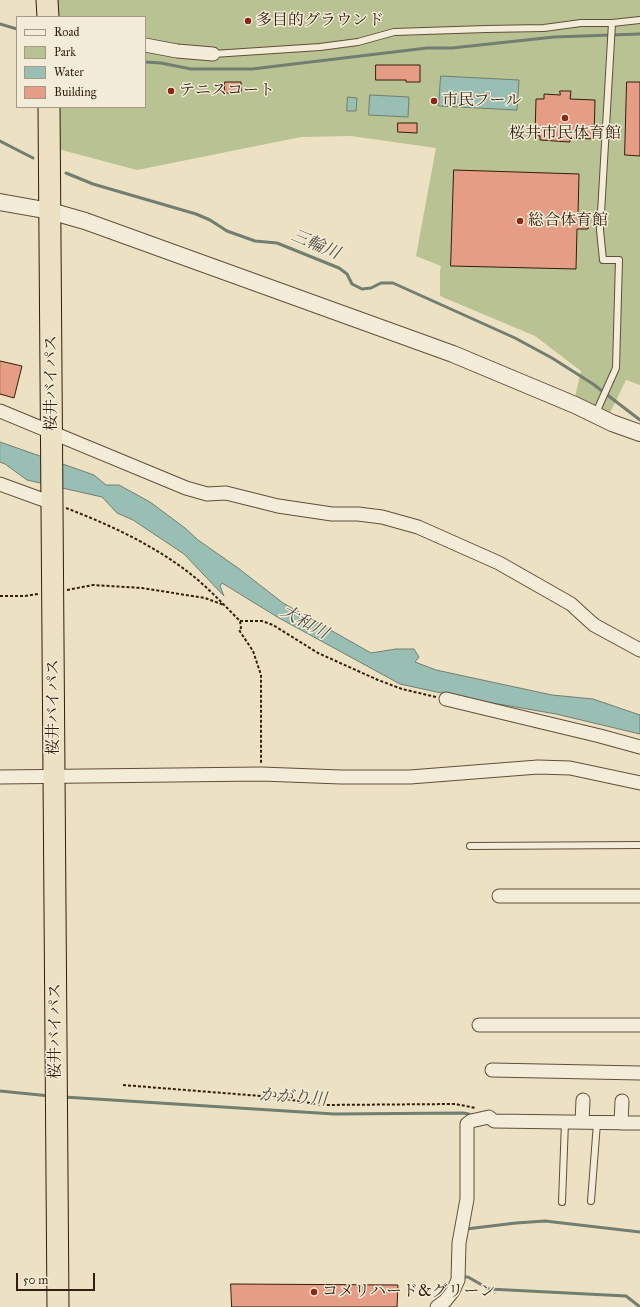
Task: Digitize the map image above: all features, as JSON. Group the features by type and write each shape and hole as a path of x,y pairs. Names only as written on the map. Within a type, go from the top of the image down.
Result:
{"highway":[{"path":"47,0 48,16"},
{"name":"桜井バイパス","path":"49,108 58,1307"}],"street":[{"path":"146,45 177,51 213,54"},
{"path":"0,202 50,211 85,221 453,354 598,411 612,423 640,433"},
{"path":"0,411 52,440 186,488 207,494 226,493 278,506 332,514 358,514 382,517 418,527 499,563 571,604 594,625 640,650"},
{"path":"0,484 52,496"},
{"path":"446,699 640,747"},
{"path":"0,777 261,774 341,777 410,777 520,768 570,768 640,784"},
{"path":"499,896 640,896"},
{"path":"479,1025 640,1025"},
{"path":"492,1070 640,1073"},
{"path":"582,1122 583,1100"},
{"path":"621,1123 622,1101"},
{"path":"437,1307 445,1301 453,1291 458,1280 459,1243 467,1199 467,1124 471,1121 489,1117 494,1121 640,1123"}],"lane":[{"path":"213,54 320,47 358,42 394,32 544,28 581,23 612,23 640,20"},
{"path":"598,411 616,368 619,260 603,260 600,230 612,23"},
{"path":"470,846 640,845"},
{"path":"562,1202 565,1122"},
{"path":"591,1201 597,1123"}],"path":[{"path":"52,496 79,514 138,540 171,561 198,580 240,621 241,628 239,630 253,651 261,675 261,774"},
{"path":"0,596 25,596 67,590 93,584 167,591 205,598 225,605"},
{"path":"240,621 262,621 273,625 318,653 378,680 402,690 446,699"},
{"path":"123,1085 273,1097 322,1105 455,1104 475,1107 490,1118"}],"green space":[{"path":"55,0 640,0 640,385 626,380 610,413 575,397 581,371 535,336 440,296 441,266 416,256 436,148 351,136 301,137 137,170 58,149 58,108 146,108 146,16 55,16"}],"water":[{"path":"441,76 519,80 517,110 439,106"},
{"path":"370,95 409,97 408,117 369,115"},
{"path":"348,97 357,98 356,111 347,111"},
{"name":"大和川","path":"0,442 94,475 106,485 119,485 150,502 185,528 198,540 238,568 283,603 371,653 396,649 414,649 419,657 415,662 436,670 552,695 593,699 640,715 640,734 556,714 464,698 400,684 279,618 222,583 220,586 224,596 184,554 133,520 117,513 102,497 27,480 0,462"}],"building":[{"path":"376,65 420,65 420,82 406,82 406,80 376,80"},
{"path":"225,82 241,82 241,93 225,93"},
{"path":"627,82 640,82 640,156 625,155"},
{"name":"桜井市民体育館","path":"560,91 571,91 570,99 595,100 594,139 570,138 570,142 540,140 540,136 535,135 536,99 544,99 544,94 560,95"},
{"path":"398,123 417,123 417,133 398,132"},
{"name":"総合体育館","path":"454,170 579,174 578,214 588,214 588,229 577,229 576,269 451,266"},
{"path":"0,361 22,366 14,398 0,394"},
{"name":"コメリハード&グリーン","path":"231,1284 398,1285 397,1307 232,1307"}],"waterway":[{"path":"0,24 16,29"},
{"path":"146,62 161,63 191,69 252,69 427,48 452,48 554,37 640,34"},
{"name":"三輪川","path":"0,141 33,158"},
{"name":"三輪川","path":"66,173 93,184 196,214 210,220 227,231 255,241 277,243 339,268 347,274 352,284 362,289 371,288 381,283 393,283 515,338 552,358 593,384 640,420"},
{"name":"かがり川","path":"0,1091 50,1096"},
{"name":"かがり川","path":"64,1097 334,1114 463,1113 469,1114 470,1119"},
{"path":"466,1229 545,1221 640,1232"},
{"path":"463,1277 468,1277 489,1289 626,1296 640,1307"}],"place":[{"name":"多目的グラウンド","path":"248,21"},
{"name":"テニスコート","path":"171,91"},
{"name":"市民プール","path":"434,101"},
{"name":"桜井市民体育館","path":"565,118"},
{"name":"総合体育館","path":"520,221"},
{"name":"コメリハード&グリーン","path":"314,1292"}]}
